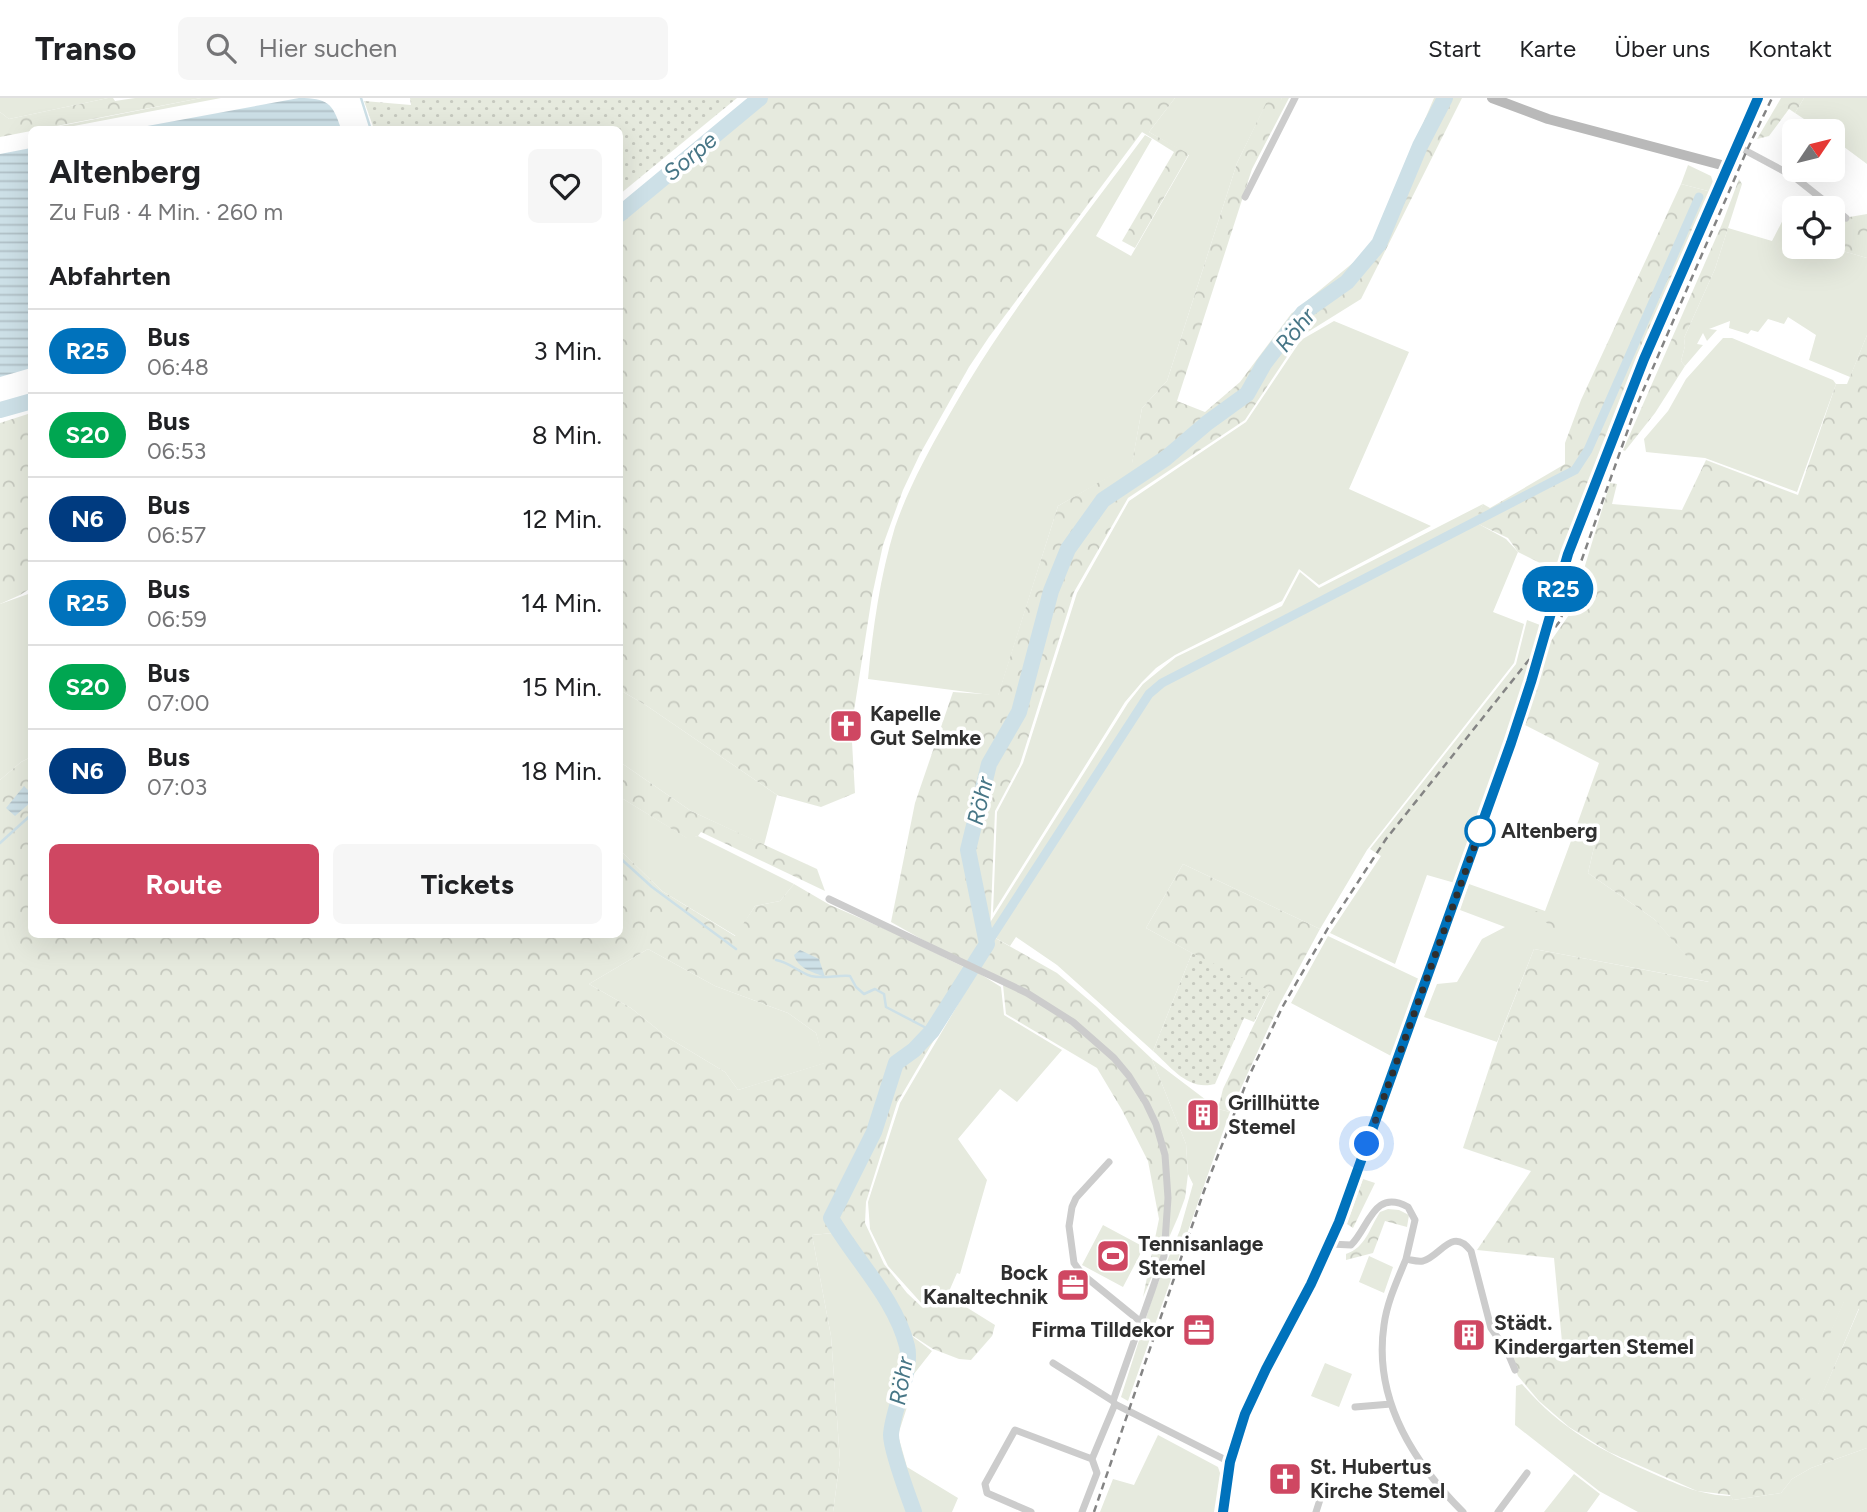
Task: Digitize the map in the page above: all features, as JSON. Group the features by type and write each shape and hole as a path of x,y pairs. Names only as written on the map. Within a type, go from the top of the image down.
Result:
{"main road":[{"path":"1492,98 1548,119 1729,167"},
{"path":"1223,1512 1230,1462 1245,1414 1330,1244 1475,846 1531,682 1568,554 1644,359 1758,98"}],"street":[{"path":"1245,197 1294,98"},
{"path":"1737,146 1793,176 1846,218"},
{"path":"829,899 1027,993 1073,1022 1114,1058 1129,1076 1156,1124 1165,1155 1168,1198 1164,1256 1093,1459 1097,1472 1083,1512"},
{"path":"1109,1162 1076,1198 1072,1208 1070,1235 1074,1263 1082,1274 1141,1322"},
{"path":"1330,1244 1351,1245 1359,1238 1368,1219 1379,1206 1386,1203 1398,1203 1408,1207 1415,1220 1406,1259 1389,1300 1383,1327 1384,1377 1406,1442 1439,1486 1463,1512"},
{"path":"1406,1259 1419,1262 1432,1257 1450,1242 1460,1242 1468,1247 1491,1328 1507,1351 1515,1370"},
{"path":"1053,1363 1114,1402 1230,1462"},
{"path":"1355,1407 1391,1404"},
{"path":"1031,1512 987,1493 985,1484 1015,1430 1093,1459"},
{"path":"1499,1512 1527,1473"},
{"path":"1317,1512 1325,1484"}],"green space":[{"path":"0,98 108,98 9,119 0,112"},
{"path":"108,98 115,101 135,98 201,98 57,126 28,126 28,132 0,137 0,112 9,119"},
{"path":"201,98 221,98 74,126 60,126"},
{"path":"410,98 737,98 623,192 623,126 373,126 364,101 411,105"},
{"path":"763,98 1175,98 1149,132 1189,154 1135,248 1122,241 1174,152 1142,132 989,337 920,454 903,490 883,545 872,596 853,717 855,793 821,807 777,795 623,692 623,215"},
{"path":"1175,98 1282,98 1278,107 1268,100 1237,163 1167,381 1142,408 1132,464 1058,506 998,696 868,679 885,565 900,513 926,457 970,380 1017,308 1145,135 1152,139 1096,236 1131,256 1189,155 1149,132"},
{"path":"1282,98 1289,98 1252,169 1177,401 1205,412 1240,382 1291,314 1360,257 1374,238 1434,98 1462,98 1361,299 1300,337 1245,420 1128,498 1074,592 1020,764 995,811 990,935 1057,973 1152,1059 1186,1144 1188,1174 1185,1198 1143,1297 1159,1219 1148,1161 1097,1068 1006,1014 1003,985 891,922 915,803 953,692 998,695 1058,506 1132,463 1142,408 1167,381 1237,163 1268,99 1277,106"},
{"path":"1781,98 1804,98 1795,113 1789,109 1769,136 1757,139"},
{"path":"1804,98 1867,98 1867,164 1845,148 1845,119 1804,119 1795,113"},
{"path":"1688,165 1711,176 1712,192 1681,184"},
{"path":"1739,179 1742,184 1715,269 1684,338 1681,361 1685,366 1655,413 1625,451 1623,450"},
{"path":"1681,184 1712,192 1558,572 1518,552 1508,538 1474,522 1483,504 1490,508 1565,464 1565,443 1581,400"},
{"path":"1867,214 1867,258 1845,252 1845,218"},
{"path":"1782,222 1782,259 1845,259 1845,252 1867,258 1867,335 1850,377 1809,360 1816,335 1788,317 1784,324 1768,319 1758,332 1751,330 1748,334 1729,328 1730,321 1709,329 1717,330 1707,341 1703,333 1697,344 1703,345 1685,366 1681,361 1684,338 1715,269 1728,228 1772,241"},
{"path":"1334,321 1409,352 1349,489 1431,526 1319,585 1299,569 1282,601 1175,655 1156,668 1125,702 993,913 997,812 1023,763 1077,593 1129,501 1246,422 1301,340"},
{"path":"1867,335 1867,1448 1811,1468 1792,1479 1781,1493 1733,1500 1730,1495 1697,1491 1609,1452 1569,1427 1539,1401 1518,1376 1508,1348 1514,1341 1562,1342 1554,1258 1477,1250 1531,1171 1463,1148 1499,1038 1534,949 1709,982 1654,919 1588,873 1594,847 1574,833 1599,763 1521,723 1548,645 1571,612 1610,483 1617,484 1612,504 1682,510 1706,460 1798,495 1836,384 1847,384","holes":["1844,1302 1859,1309 1818,1404 1802,1398"]},
{"path":"1723,338 1732,338 1833,380 1836,384 1797,492 1705,458 1646,452 1644,439 1668,411 1686,379"},
{"path":"28,414 28,590 0,604 0,423"},
{"path":"1483,504 1475,522 1506,539 1518,552 1493,612 1524,624 1514,663 1367,850 1320,929 1183,864 1146,928 1192,953 1153,1051 1057,965 1016,937 1010,946 990,935 991,921 1128,703 1143,684 1176,657 1282,606 1300,572 1319,588"},
{"path":"28,594 28,758 0,780 0,604"},
{"path":"1527,620 1540,625 1525,680 1455,883 1427,875 1395,964 1330,933 1381,856 1370,849 1516,664"},
{"path":"623,692 777,795 764,845 691,811 623,764"},
{"path":"28,758 28,938 623,938 623,853 662,891 735,936 755,906 780,901 794,884 830,905 974,972 897,1103 866,1202 865,1223 884,1264 923,1308 950,1297 995,1325 992,1336 971,1360 959,1359 933,1349 901,1328 833,1233 812,1235 831,1336 840,1460 833,1512 0,1512 0,780","holes":["648,949 715,986 788,1013 816,1033 824,1063 738,1090 725,1072 667,1037 631,1008 589,984"]},
{"path":"623,764 691,811 817,869 825,891 701,832 688,839 623,799"},
{"path":"623,799 687,838 698,836 794,884 780,901 755,906 736,936 662,891 623,853"},
{"path":"1574,833 1594,847 1588,873 1654,919 1710,982 1534,949 1497,1042 1424,1017 1437,984 1457,982 1482,939 1505,927 1460,910 1469,884 1545,911"},
{"path":"1183,864 1320,929 1279,1005 1230,1112 1218,1109 1223,1089 1270,991 1232,975 1146,928"},
{"path":"1533,911 1545,911 1577,917 1562,936"},
{"path":"1328,936 1421,980 1393,1057 1291,1003"},
{"path":"648,949 715,986 788,1013 816,1033 825,1063 738,1090 725,1072 667,1037 631,1008 589,984"},
{"path":"1192,953 1270,991 1254,1022 1244,1018 1215,1084 1197,1084 1181,1077 1153,1051"},
{"path":"977,972 1001,987 1004,1015 1062,1050 1017,1102 1000,1089 958,1139 987,1180 960,1274 957,1273 947,1296 923,1305 888,1266 870,1229 868,1202 900,1103"},
{"path":"1152,1059 1218,1109 1230,1112 1128,1401 1121,1397 1154,1293 1180,1230 1193,1184 1188,1174 1186,1144"},
{"path":"1363,1179 1375,1183 1353,1228 1347,1224"},
{"path":"1388,1209 1409,1215 1407,1227 1385,1221 1373,1253 1346,1260 1346,1254 1363,1242 1380,1212"},
{"name":"Tennisanlage Stemel","path":"1103,1225 1144,1247 1123,1287 1082,1265"},
{"path":"833,1233 901,1328 932,1351 910,1379 907,1407 898,1435 907,1467 958,1498 952,1512 833,1512 840,1460 831,1336 812,1235"},
{"path":"1369,1256 1393,1267 1384,1293 1359,1282"},
{"path":"1844,1301 1859,1308 1818,1405 1801,1398"},
{"path":"1325,1363 1352,1374 1339,1407 1311,1396"},
{"path":"1522,1384 1566,1426 1599,1447 1682,1486 1710,1494 1731,1496 1733,1500 1781,1493 1792,1479 1811,1468 1867,1448 1867,1512 1638,1512 1599,1491 1515,1425 1516,1386"},
{"path":"1158,1435 1218,1467 1220,1473 1214,1512 1100,1512 1113,1479 1134,1485"},
{"path":"1574,1474 1600,1494 1587,1512 1544,1512"}],"shaded area":[{"path":"299,98 316,99 328,104 340,126 147,126"},
{"path":"28,149 28,369 0,377 0,154"},
{"path":"24,786 28,790 28,805 15,816 6,808"},
{"path":"800,950 819,959 825,977 799,964 794,955"}],"waterway":[{"path":"361,98 370,126"},
{"name":"Sorpe","path":"623,212 760,98"},
{"name":"Röhr","path":"914,1512 891,1435 905,1379 907,1346 884,1295 831,1218 874,1132 896,1063 914,1050 932,1031 987,944 968,850 989,764 1019,712 1051,591 1068,549 1103,500 1166,458 1247,394 1264,364 1303,313 1347,282 1379,244 1420,146 1445,98"},
{"path":"987,944 1149,694 1162,683 1575,470 1588,450 1699,197"},
{"name":"Sorpe","path":"0,410 28,402"},
{"path":"0,843 28,818"},
{"path":"623,861 652,887 736,949"},
{"path":"776,960 811,976 850,976 864,994 875,989 884,994 886,1007 932,1031"}],"railway":[{"path":"1094,1512 1204,1191 1249,1076 1283,1006 1328,928 1386,839 1560,621 1636,407 1772,98"}],"bus line":[{"name":"R25","path":"1223,1512 1230,1462 1245,1414 1311,1284 1339,1222 1511,743 1568,554 1644,359 1758,98"}],"place":[{"name":"Kapelle Gut Selmke","path":"846,726"},
{"name":"Altenberg","path":"1480,831"},
{"name":"Grillhütte Stemel","path":"1203,1115"},
{"name":"Tennisanlage Stemel","path":"1113,1256"},
{"name":"Bock Kanaltechnik","path":"1073,1285"},
{"name":"Firma Tilldekor","path":"1199,1330"},
{"name":"Städt. Kindergarten Stemel","path":"1469,1335"},
{"name":"St. Hubertus Kirche Stemel","path":"1285,1479"}],"route":[{"path":"1367,1144 1480,831"}]}
